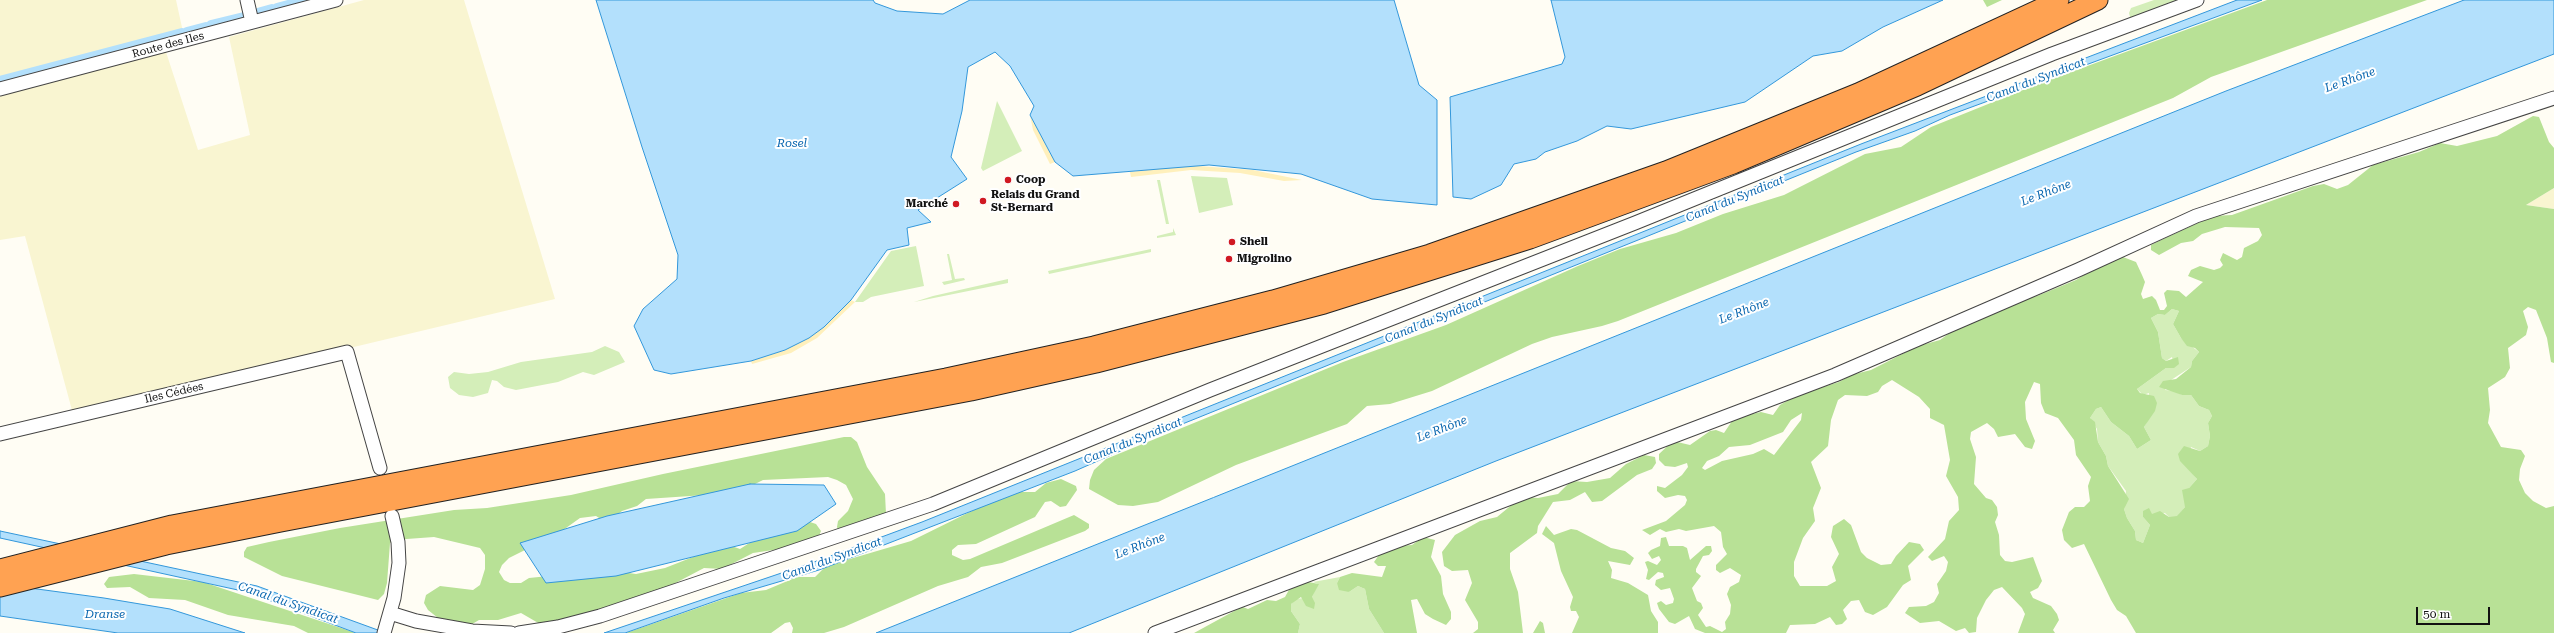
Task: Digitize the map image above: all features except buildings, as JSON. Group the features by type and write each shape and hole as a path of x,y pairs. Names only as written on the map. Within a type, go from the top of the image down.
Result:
{"highway":[{"path":"0,586 50,564 172,526 946,378 1094,346 1273,300 1438,251 1666,171 1858,93 2059,0"},
{"path":"0,569 50,564 166,545 273,523 971,391 1110,360 1324,304 1530,239 1685,183 1860,112 1980,58 2098,0"}],"street":[{"path":"247,0 252,22"},
{"name":"Route des Iles","path":"0,89 336,0"},
{"path":"520,633 558,628 600,616 933,504 1210,390 1635,223 2052,54 2197,0"},
{"path":"1155,633 1835,375 2078,270 2196,216 2554,98"},
{"name":"Iles Cédées","path":"0,434 347,352 380,468"},
{"path":"392,516 398,542 399,563 387,622 416,621 472,631 511,633"}],"shaded area":[{"path":"0,0 176,0 183,32 0,81"},
{"path":"364,0 464,0 555,299 73,414 25,236 0,240 0,96 166,52 198,150 250,135 229,37"},
{"path":"2554,188 2554,209 2526,205"}],"green space":[{"path":"1983,0 2002,0 1987,7"},
{"path":"2154,0 2187,0 2133,19 2130,17 2129,13 2131,8"},
{"path":"2267,0 2427,0 2211,77 2173,98 1618,321 1552,337 1532,344 1432,391 1390,404 1367,406 1347,424 1236,465 1158,502 1133,506 1118,505 1089,489 1090,480 1094,470 1106,459 1343,362 1446,325 1578,266 1620,249 1676,233 1723,214 1784,195 1865,154 1901,147 1931,127 2033,86"},
{"path":"997,101 1022,151 983,171 981,168"},
{"path":"2533,116 2539,117 2549,142 2554,148 2554,188 2526,205 2554,209 2554,363 2551,362 2547,338 2536,310 2528,307 2523,311 2528,327 2526,335 2508,348 2510,368 2505,377 2488,388 2490,410 2488,423 2501,447 2521,450 2525,456 2520,469 2519,480 2525,493 2533,501 2546,508 2554,506 2554,633 2136,633 2126,616 2117,610 2111,600 2084,544 2072,548 2064,540 2062,530 2069,512 2075,507 2084,507 2090,501 2088,486 2091,477 2076,455 2074,440 2058,418 2045,413 2041,403 2040,384 2034,382 2025,402 2026,419 2035,441 2032,449 2025,447 2015,434 1998,437 1994,429 1987,423 1971,432 1970,439 1976,457 1974,484 1986,498 1992,500 1997,507 1998,515 1995,522 1999,535 2000,555 2005,561 2012,562 2033,557 2042,581 2038,588 2030,592 2033,598 2051,606 2057,614 2059,620 2053,630 2055,633 2018,633 2025,614 2022,608 2002,587 1994,590 1986,600 1977,618 1976,632 1969,633 1965,628 1956,631 1939,621 1920,623 1905,613 1909,607 1926,606 1934,602 1939,593 1937,584 1946,571 1948,562 1944,556 1932,561 1928,557 1945,539 1949,521 1959,510 1958,497 1946,476 1950,460 1944,425 1930,418 1930,409 1919,397 1892,380 1882,386 1878,392 1867,396 1845,395 1838,400 1831,420 1828,446 1811,462 1821,488 1813,508 1815,521 1803,538 1794,562 1794,576 1800,586 1827,586 1836,581 1832,567 1839,554 1831,537 1833,526 1844,519 1851,525 1861,552 1867,558 1881,565 1891,564 1909,542 1920,544 1924,550 1908,566 1911,580 1903,585 1887,607 1873,615 1865,612 1859,600 1851,601 1843,610 1847,619 1842,624 1836,625 1830,617 1815,624 1790,625 1786,633 1705,633 1695,629 1689,616 1675,624 1669,622 1659,609 1657,603 1661,601 1666,605 1673,603 1674,599 1670,588 1661,590 1655,585 1656,580 1664,577 1663,573 1658,572 1649,580 1646,579 1648,570 1645,562 1648,561 1657,565 1661,560 1659,556 1652,559 1648,553 1660,546 1661,538 1666,537 1669,546 1683,546 1687,548 1690,560 1706,546 1711,546 1712,551 1709,555 1703,556 1696,569 1696,572 1701,576 1692,588 1697,601 1701,603 1703,608 1698,615 1706,627 1710,626 1722,632 1726,629 1725,622 1730,614 1731,605 1727,594 1730,587 1739,582 1741,575 1730,568 1720,573 1716,570 1716,565 1727,554 1723,547 1721,532 1714,526 1686,531 1679,529 1666,532 1660,529 1650,535 1642,530 1666,521 1685,505 1687,500 1685,496 1678,495 1665,498 1657,491 1657,486 1665,488 1682,475 1688,467 1687,463 1675,467 1665,466 1659,460 1659,454 1673,441 1690,445 1710,431 1716,430 1724,433 1734,418 1761,412 1773,415 1780,405 1797,395 1839,382 1851,375 1871,370 1918,346 1940,340 1955,329 2014,301 2037,296 2076,280 2099,266 2123,257 2136,262 2145,282 2141,294 2143,299 2152,296 2156,300 2160,310 2164,310 2167,306 2164,293 2167,290 2179,291 2186,297 2203,282 2188,276 2191,270 2200,266 2214,270 2220,268 2223,265 2220,260 2223,253 2237,260 2242,257 2244,248 2258,241 2262,235 2259,228 2225,227 2202,234 2193,241 2181,243 2159,255 2151,250 2151,245 2213,216 2232,215 2313,186 2324,184 2337,189 2348,185 2373,165 2419,152 2440,143 2457,146 2497,136","holes":["2172,309 2179,311 2173,324 2181,338 2187,346 2195,348 2199,352 2192,361 2191,367 2176,379 2163,381 2159,387 2182,395 2191,395 2199,406 2209,410 2212,416 2208,423 2210,436 2208,446 2200,451 2184,446 2178,454 2180,461 2197,479 2189,488 2182,490 2185,507 2177,516 2169,517 2160,511 2152,514 2149,508 2143,511 2143,517 2150,525 2143,543 2136,540 2135,531 2127,518 2124,509 2129,499 2108,466 2106,456 2098,442 2095,422 2090,418 2096,409 2101,407 2111,422 2129,436 2137,449 2151,440 2144,427 2155,411 2157,403 2154,396 2140,393 2137,389 2166,368 2174,368 2179,364 2178,357 2166,361 2162,358 2158,332 2151,318 2158,314 2165,315","1802,413 1801,420 1774,455 1764,449 1753,454 1722,461 1705,470 1702,468 1707,461 1719,456 1729,447 1750,445 1783,432 1791,420"]},
{"path":"1191,176 1227,178 1233,205 1199,213"},
{"path":"1157,180 1160,180 1169,224 1166,224"},
{"path":"1173,228 1176,235 1157,238 1157,236 1173,232"},
{"path":"916,246 924,286 871,297 863,302 855,302 891,251"},
{"path":"1151,249 1151,252 1049,274 1048,271"},
{"path":"947,254 949,254 955,279 964,278 965,280 944,285 942,282 952,280"},
{"path":"1008,279 1008,283 914,302 933,296"},
{"path":"2172,309 2179,311 2173,324 2181,338 2199,352 2192,361 2191,367 2168,382 2165,390 2175,391 2182,395 2191,395 2199,406 2209,410 2212,416 2208,423 2210,436 2208,446 2200,451 2191,447 2188,468 2197,479 2189,488 2185,501 2185,507 2177,517 2169,517 2165,513 2143,517 2150,525 2143,543 2136,540 2135,531 2127,518 2124,509 2126,491 2108,466 2106,456 2098,442 2097,429 2090,418 2096,409 2101,407 2111,422 2129,436 2137,449 2151,440 2144,427 2147,422 2149,393 2143,395 2137,389 2166,368 2174,368 2172,357 2166,361 2162,358 2158,332 2151,318 2158,314 2165,315"},
{"path":"605,346 619,352 625,362 594,375 583,372 558,382 516,390 504,387 497,381 492,380 488,393 473,397 459,395 450,388 448,377 454,372 469,374 488,372 521,362 592,352"},
{"path":"844,437 851,437 857,442 867,467 885,494 886,514 882,527 876,530 857,535 839,532 837,527 838,521 848,511 853,499 846,485 837,480 828,477 763,480 751,486 720,494 646,499 637,506 622,511 607,523 596,516 580,518 559,533 509,558 502,565 499,572 504,580 510,583 521,583 529,578 608,570 636,574 665,568 726,544 740,549 751,542 807,521 816,524 821,531 819,536 780,549 753,553 722,569 704,568 607,619 540,624 521,613 498,620 479,620 457,633 428,610 424,603 426,595 440,586 473,590 480,585 485,569 485,555 480,548 434,537 393,540 390,543 387,583 384,594 378,600 282,576 244,557 244,552 247,547 269,542 340,528 454,510 487,508 571,495 663,474"},
{"path":"1644,455 1655,457 1656,463 1652,469 1637,475 1602,501 1592,502 1585,492 1570,500 1553,502 1538,526 1537,533 1510,553 1510,569 1518,592 1523,633 1473,633 1478,629 1478,622 1465,600 1472,583 1468,570 1452,571 1444,566 1442,552 1455,535 1480,521 1497,517 1514,503 1526,497 1538,498 1558,494 1571,481 1587,482 1610,478 1626,464"},
{"path":"1061,479 1076,486 1077,490 1066,506 1060,507 1051,501 1045,502 1035,517 976,544 958,545 952,550 952,555 963,560 970,559 1074,515 1089,524 1089,528 1085,531 1002,563 981,567 968,577 938,586 844,627 824,633 792,633 793,628 790,622 785,623 771,633 626,633 741,593 766,590 797,577 815,577 826,566 911,541 988,503 1020,492 1035,492 1046,483"},
{"path":"1546,526 1554,535 1571,529 1577,530 1611,548 1625,551 1634,558 1630,565 1608,561 1612,570 1611,578 1628,583 1648,595 1651,611 1658,622 1658,633 1572,633 1579,617 1576,611 1571,611 1570,607 1573,597 1561,571 1554,543 1542,534"},
{"path":"1423,537 1435,540 1431,557 1441,576 1443,594 1451,612 1451,619 1446,625 1433,619 1425,614 1417,599 1411,600 1417,633 1384,633 1369,609 1365,589 1358,586 1349,592 1339,590 1337,583 1340,577 1352,573 1382,577 1386,566 1378,566 1374,562 1381,552 1396,546 1412,545"},
{"path":"134,574 203,582 356,633 308,633 294,626 228,615 185,600 149,598 130,587 107,588 104,584 109,577"},
{"path":"1340,577 1337,583 1349,592 1358,586 1365,589 1369,609 1384,633 1298,633 1300,624 1291,611 1291,604 1296,599 1312,597 1318,584 1313,582"},
{"path":"1303,581 1319,584 1312,597 1315,603 1314,609 1306,606 1301,597 1291,604 1291,611 1300,624 1298,633 1194,633 1243,607 1248,609 1267,600 1276,601 1285,597 1290,588"},
{"path":"1540,621 1543,623 1545,633 1533,633"}],"sand":[{"path":"1030,115 1055,162 1050,164 1033,130"},
{"path":"1185,165 1253,170 1302,180 1284,181 1240,173 1191,170 1131,177 1130,172"},
{"path":"851,300 855,302 817,338 791,353 752,364 751,361 785,350 824,327"}],"water":[{"name":"Rosel","path":"596,0 873,0 875,3 897,11 943,14 970,0 1394,0 1419,85 1437,100 1437,205 1372,199 1301,174 1209,165 1073,176 1055,162 1030,115 1034,106 1010,66 995,52 968,67 962,111 951,157 967,179 918,210 931,222 907,228 909,245 887,250 851,300 824,327 809,338 785,350 751,361 671,374 654,370 634,326 643,309 677,279 678,255 642,147"},
{"path":"1551,0 1943,0 1883,27 1842,51 1813,56 1745,102 1631,129 1607,126 1577,141 1545,152 1536,159 1514,164 1501,185 1471,199 1453,197 1450,97 1562,64 1565,57"},
{"name":"Canal du Syndicat","path":"2237,0 2262,0 1950,115 1915,131 1856,152 1170,429 1075,471 819,570 724,598 625,633 604,633 814,562 922,522 1861,144"},
{"name":"Le Rhône","path":"2464,0 2554,0 2554,54 1496,461 1069,633 876,633 2226,91"},
{"path":"750,484 824,485 836,504 797,531 616,576 546,583 520,543 607,516"},
{"name":"Canal du Syndicat","path":"0,531 257,586 386,633 356,633 247,592 0,538"},
{"name":"Dranse","path":"0,584 104,598 170,609 245,633 118,633 0,616"}],"waterway":[{"path":"277,8 307,0"},
{"path":"254,14 272,9"},
{"path":"211,25 248,16"},
{"path":"187,32 206,27"},
{"path":"0,81 182,33"}],"place":[{"name":"Coop","path":"1008,180"},
{"name":"Relais du Grand St-Bernard","path":"983,201"},
{"name":"Marché","path":"956,204"},
{"name":"Shell","path":"1232,242"},
{"name":"Migrolino","path":"1229,259"}]}
